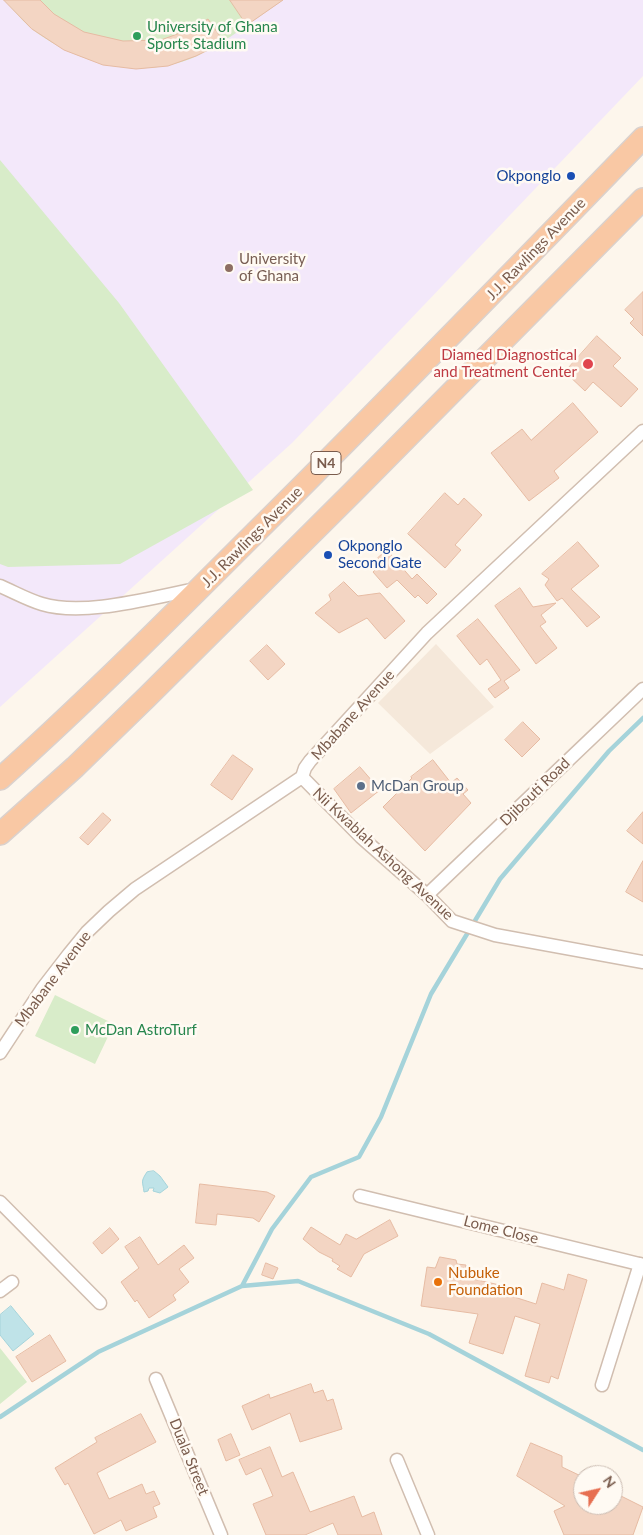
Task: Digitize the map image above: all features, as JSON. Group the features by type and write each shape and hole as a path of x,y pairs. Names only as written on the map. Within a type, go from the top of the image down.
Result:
{"highway":[{"name":"J.J. Rawlings Avenue","path":"0,779 58,727 200,589 387,402 643,138"},
{"name":"N4","path":"0,834 75,767 140,703 360,485 643,199"}],"street":[{"name":"Mbabane Avenue","path":"0,1054 42,989 87,932 135,889 302,777 310,761 427,634 643,430"},
{"path":"0,586 41,604 72,609 91,608 200,589"},
{"name":"Djibouti Road","path":"427,895 643,689"},
{"name":"Nii Kwablah Ashong Avenue","path":"302,777 361,836 427,895 452,921 495,935 643,962"},
{"name":"Lome Close","path":"360,1196 641,1264"},
{"path":"0,1202 100,1304"},
{"path":"602,1385 641,1264"},
{"path":"0,1291 12,1282"},
{"name":"Duala Street","path":"156,1379 221,1535"},
{"path":"397,1460 428,1535"}],"shaded area":[{"name":"University of Ghana","path":"0,0 643,0 643,76 292,443 0,707"},
{"path":"436,644 494,707 430,754 378,703"}],"green space":[{"name":"University of Ghana Sports Stadium","path":"4,0 283,0 230,37 197,56 155,67 133,68 112,66 91,60 51,42 29,27"},
{"path":"0,160 119,303 253,490 120,564 8,567 0,564"},
{"name":"McDan AstroTurf","path":"55,995 114,1024 95,1064 35,1036"},
{"path":"0,1348 27,1382 0,1404"}],"water":[{"path":"154,1171 168,1187 160,1193 153,1191 154,1188 149,1188 148,1191 144,1192 143,1178 147,1172"},
{"path":"11,1306 34,1334 13,1351 0,1335 0,1315"}],"building":[{"path":"4,0 40,0 54,14 84,32 123,41 161,40 188,30 208,19 224,42 196,56 168,66 136,69 103,65 64,50 32,29"},
{"path":"230,0 283,0 247,25"},
{"path":"643,292 643,336 630,323 634,319 625,310"},
{"path":"597,336 621,358 613,366 638,389 621,407 593,382 585,391 565,372"},
{"path":"573,403 598,432 554,471 559,478 529,501 491,453 522,429 531,440"},
{"path":"445,493 458,505 464,498 482,515 455,545 461,550 445,568 408,534"},
{"path":"578,542 599,566 571,589 600,617 587,627 562,598 557,601 545,585 549,579 542,574"},
{"path":"387,550 412,579 417,574 437,594 427,604 418,595 415,598 397,580 387,588 373,572 382,563 378,558"},
{"path":"344,582 358,596 380,593 405,621 385,639 367,618 339,633 315,613 331,600 329,595"},
{"path":"520,588 533,607 556,603 541,615 546,622 540,626 557,648 536,664 495,606"},
{"path":"478,619 520,670 504,681 509,688 495,698 488,689 501,680 487,659 480,665 457,636"},
{"path":"267,645 285,664 268,680 250,661"},
{"path":"523,722 540,739 522,757 505,740"},
{"path":"233,755 253,769 232,800 211,785"},
{"path":"433,760 451,783 457,778 468,790 463,794 471,803 425,851 383,807 411,777"},
{"path":"360,767 380,790 351,813 334,789"},
{"path":"643,812 643,844 627,831"},
{"path":"103,813 111,820 88,845 80,838"},
{"path":"643,861 643,902 626,892"},
{"path":"200,1184 267,1192 275,1196 259,1222 253,1218 217,1214 216,1225 196,1223"},
{"path":"390,1220 398,1236 364,1254 351,1277 337,1269 340,1266 332,1261 333,1259 319,1252 303,1239 311,1227 340,1245 346,1234 356,1239"},
{"path":"110,1228 119,1239 102,1254 93,1243"},
{"path":"140,1237 158,1265 184,1245 194,1258 179,1269 189,1282 173,1295 176,1300 149,1318 137,1300 135,1302 121,1282 139,1268 125,1247"},
{"path":"440,1257 456,1260 457,1264 466,1265 464,1277 513,1288 508,1295 536,1304 542,1283 564,1290 568,1274 587,1280 558,1379 551,1376 549,1383 525,1376 540,1324 515,1316 503,1354 469,1343 478,1314 421,1306 427,1267 435,1268"},
{"path":"266,1263 278,1268 273,1279 262,1275"},
{"path":"50,1335 66,1361 32,1382 16,1357"},
{"path":"311,1384 314,1393 323,1390 327,1401 333,1399 342,1429 300,1442 290,1413 252,1430 242,1406 269,1394 270,1398"},
{"path":"141,1414 156,1442 97,1473 109,1499 142,1484 146,1494 154,1491 160,1504 153,1507 157,1517 126,1531 121,1520 94,1534 68,1483 65,1485 55,1468 97,1442 95,1438"},
{"path":"231,1434 240,1455 226,1461 218,1440"},
{"path":"531,1443 562,1456 562,1467 573,1472 573,1515 623,1515 623,1497 643,1507 633,1535 564,1535 554,1511 565,1506 517,1476"},
{"path":"270,1447 282,1477 293,1472 310,1512 354,1496 362,1517 374,1512 382,1535 338,1535 333,1523 305,1535 266,1535 253,1504 273,1496 261,1468 246,1475 239,1460"}],"waterway":[{"path":"0,1417 98,1352 242,1286 272,1229 311,1177 359,1157 381,1117 431,994 500,879 609,751 643,718"},
{"path":"242,1286 298,1281 429,1334 643,1450"}],"place":[{"name":"University of Ghana Sports Stadium","path":"137,36"},
{"name":"Okponglo","path":"571,176"},
{"name":"University of Ghana","path":"229,268"},
{"name":"Diamed Diagnostical and Treatment Center","path":"588,364"},
{"name":"Okponglo Second Gate","path":"328,555"},
{"name":"McDan Group","path":"361,786"},
{"name":"McDan AstroTurf","path":"75,1030"},
{"name":"Nubuke Foundation","path":"438,1282"}]}
